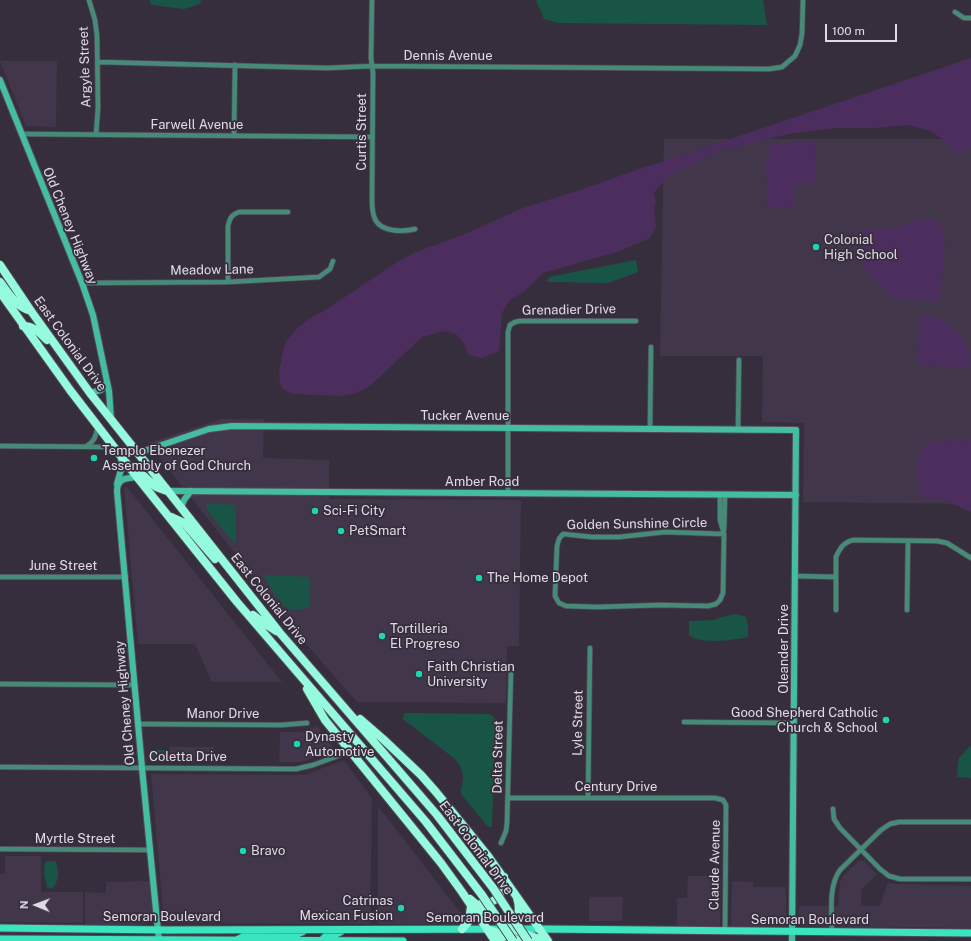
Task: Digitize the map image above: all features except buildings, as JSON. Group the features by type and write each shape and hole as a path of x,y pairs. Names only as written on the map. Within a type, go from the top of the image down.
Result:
{"highway":[{"name":"East Colonial Drive","path":"0,265 61,353 111,419 280,633 437,815 493,888 528,939"},
{"path":"0,282 15,302 22,308 31,311"},
{"name":"East Colonial Drive","path":"0,292 23,326 137,477 237,602 426,822 482,895 513,941"},
{"path":"23,326 35,328 61,353"},
{"path":"118,452 156,486 168,491"},
{"path":"170,517 184,523 217,562 224,563"},
{"path":"237,602 265,624 280,633"},
{"path":"298,673 325,720 462,892 474,905 520,941"},
{"path":"340,702 383,739 421,776 463,824 504,877 548,941"},
{"path":"474,905 489,903 496,900 504,889 504,877"},
{"path":"474,905 487,929 496,941 508,932 518,916 519,908 516,894"},
{"path":"462,929 469,921 474,905"},
{"path":"487,929 508,932 528,939 545,941"},
{"path":"528,939 540,929"}],"main road":[{"name":"Semoran Boulevard","path":"0,928 158,930 487,929"},
{"path":"0,934 35,934 45,928"},
{"path":"237,940 246,935 295,935 308,929"},
{"name":"Semoran Boulevard","path":"508,932 540,929 725,932 971,933"},
{"path":"321,941 327,935 334,935 346,930"},
{"name":"Semoran Boulevard","path":"0,939 402,941"}],"street":[{"name":"Argyle Street","path":"89,0 98,36 98,108 96,135"},
{"name":"Curtis Street","path":"372,0 372,199 374,215 376,221 382,226 393,230 408,231 415,229"},
{"name":"Dennis Avenue","path":"98,62 327,68 372,66 769,69 782,67 794,56 800,45 802,34 802,0"},
{"path":"955,12 964,18 971,18"},
{"path":"234,65 234,136"},
{"name":"Old Cheney Highway","path":"0,80 94,315 107,383 111,419"},
{"name":"Farwell Avenue","path":"22,134 372,137"},
{"path":"228,282 228,226 230,218 233,214 239,212 288,212"},
{"name":"Meadow Lane","path":"82,283 228,282 319,277 330,269 333,261"},
{"name":"Grenadier Drive","path":"508,428 508,332 510,325 514,322 520,321 636,321"},
{"path":"650,428 651,347"},
{"path":"738,429 739,360"},
{"path":"90,392 101,390 107,383"},
{"path":"85,447 92,443 95,439 98,426"},
{"name":"Tucker Avenue","path":"138,453 209,429 232,426 796,430"},
{"path":"508,428 508,494"},
{"name":"Oleander Drive","path":"792,941 796,430"},
{"path":"0,446 85,447 118,452"},
{"name":"Old Cheney Highway","path":"118,452 122,466 117,485 159,940"},
{"path":"117,485 120,481 126,478 137,477"},
{"name":"Amber Road","path":"168,491 796,495"},
{"path":"181,508 184,500 191,491"},
{"name":"Golden Sunshine Circle","path":"723,495 724,534 723,593 720,600 716,604 708,606 566,606 559,603 555,596 557,546 559,539 564,534 599,537 665,532 724,534"},
{"path":"836,610 836,557 845,542 853,540 937,541 948,543 971,558"},
{"path":"907,610 908,541"},
{"path":"796,576 836,577"},
{"name":"June Street","path":"0,577 126,577"},
{"name":"Lyle Street","path":"588,798 590,648"},
{"name":"Delta Street","path":"501,843 506,831 508,798 511,670"},
{"path":"0,684 135,685"},
{"path":"684,722 794,723"},
{"name":"Manor Drive","path":"138,724 281,725 307,723"},
{"name":"Coletta Drive","path":"0,767 296,769 349,752"},
{"name":"Century Drive","path":"508,798 715,798 723,800"},
{"name":"Claude Avenue","path":"723,800 726,805 725,932"},
{"path":"833,809 834,819 840,828 880,869 889,876 900,879 971,879"},
{"path":"832,932 832,887 836,877 840,870 881,830 890,824 900,822 971,822"},
{"name":"Myrtle Street","path":"0,849 150,850"}],"shaded area":[{"path":"149,0 201,0 200,4 184,9 152,5"},
{"path":"536,0 763,0 767,25 558,23 544,19"},
{"path":"971,58 971,147 956,155 947,143 931,131 908,125 876,128 837,128 793,133 719,151 668,177 653,194 656,201 654,210 656,226 650,238 617,252 543,273 525,291 510,300 502,313 499,351 481,358 469,355 463,342 456,334 443,331 422,337 370,386 356,393 341,396 292,394 283,389 280,383 279,372 283,351 287,340 298,327 399,261 416,252 465,234 523,208"},
{"path":"0,61 57,61 56,127 26,126"},
{"name":"Colonial High School","path":"664,139 971,139 971,504 803,502 804,423 762,422 763,356 660,356"},
{"path":"792,141 815,141 816,184 794,185 794,207 768,208 766,160 769,159 769,144 792,143"},
{"path":"927,219 938,222 942,229 944,238 944,261 939,301 895,299 867,272 859,257 859,229 900,228 902,225 911,224 914,220"},
{"path":"636,260 638,272 608,283 547,282 549,277"},
{"path":"919,316 927,316 942,320 955,328 960,334 967,348 969,358 968,367 921,366 918,363"},
{"path":"221,419 264,419 263,458 329,460 329,499 521,500 519,646 507,646 506,703 357,702 307,645 148,443"},
{"path":"932,440 971,440 971,512 942,499 922,498 918,475 919,458 926,444"},
{"path":"126,486 282,682 212,682 195,644 138,644 124,487"},
{"path":"207,503 236,505 236,542 234,543 210,514 206,506"},
{"path":"263,575 310,577 310,607 295,610 287,608 279,600"},
{"path":"736,614 746,617 748,637 708,641 700,640 689,635 689,621 715,620"},
{"path":"404,714 489,714 493,716 495,720 492,827 488,827 461,794 463,774 455,759 403,719"},
{"path":"317,726 335,750 301,762 279,762 280,732 302,732"},
{"path":"971,745 971,778 957,777 959,758"},
{"path":"170,747 214,747 214,761 170,761"},
{"path":"154,750 169,751 169,756 156,759 152,757"},
{"path":"344,760 372,798 370,924 166,923 164,921 151,774 305,775"},
{"path":"378,806 463,916 457,924 378,924"},
{"path":"5,856 41,856 41,892 83,892 83,923 0,922 0,874 5,874"},
{"path":"860,860 864,861 877,874 861,890 861,906 880,906 888,882 895,884 971,886 971,928 799,926 799,906 838,906 840,882 844,875"},
{"path":"45,862 56,862 58,870 57,880 52,889 47,887 44,871"},
{"path":"688,876 721,876 720,926 677,926 677,898 687,898"},
{"path":"150,881 153,915 152,919 147,923 139,925 85,925 85,892 106,893 106,882"},
{"path":"732,881 753,882 753,887 786,887 786,926 731,926"},
{"path":"589,897 623,897 622,921 589,921"}],"place":[{"name":"Colonial High School","path":"816,247"},
{"name":"Templo Ebenezer Assembly of God Church","path":"94,458"},
{"name":"Sci-Fi City","path":"315,511"},
{"name":"PetSmart","path":"341,531"},
{"name":"The Home Depot","path":"479,578"},
{"name":"Tortilleria El Progreso","path":"382,636"},
{"name":"Faith Christian University","path":"419,674"},
{"name":"Good Shepherd Catholic Church & School","path":"886,720"},
{"name":"Dynasty Automotive","path":"297,744"},
{"name":"Bravo","path":"243,851"},
{"name":"Catrinas Mexican Fusion","path":"401,908"}]}
